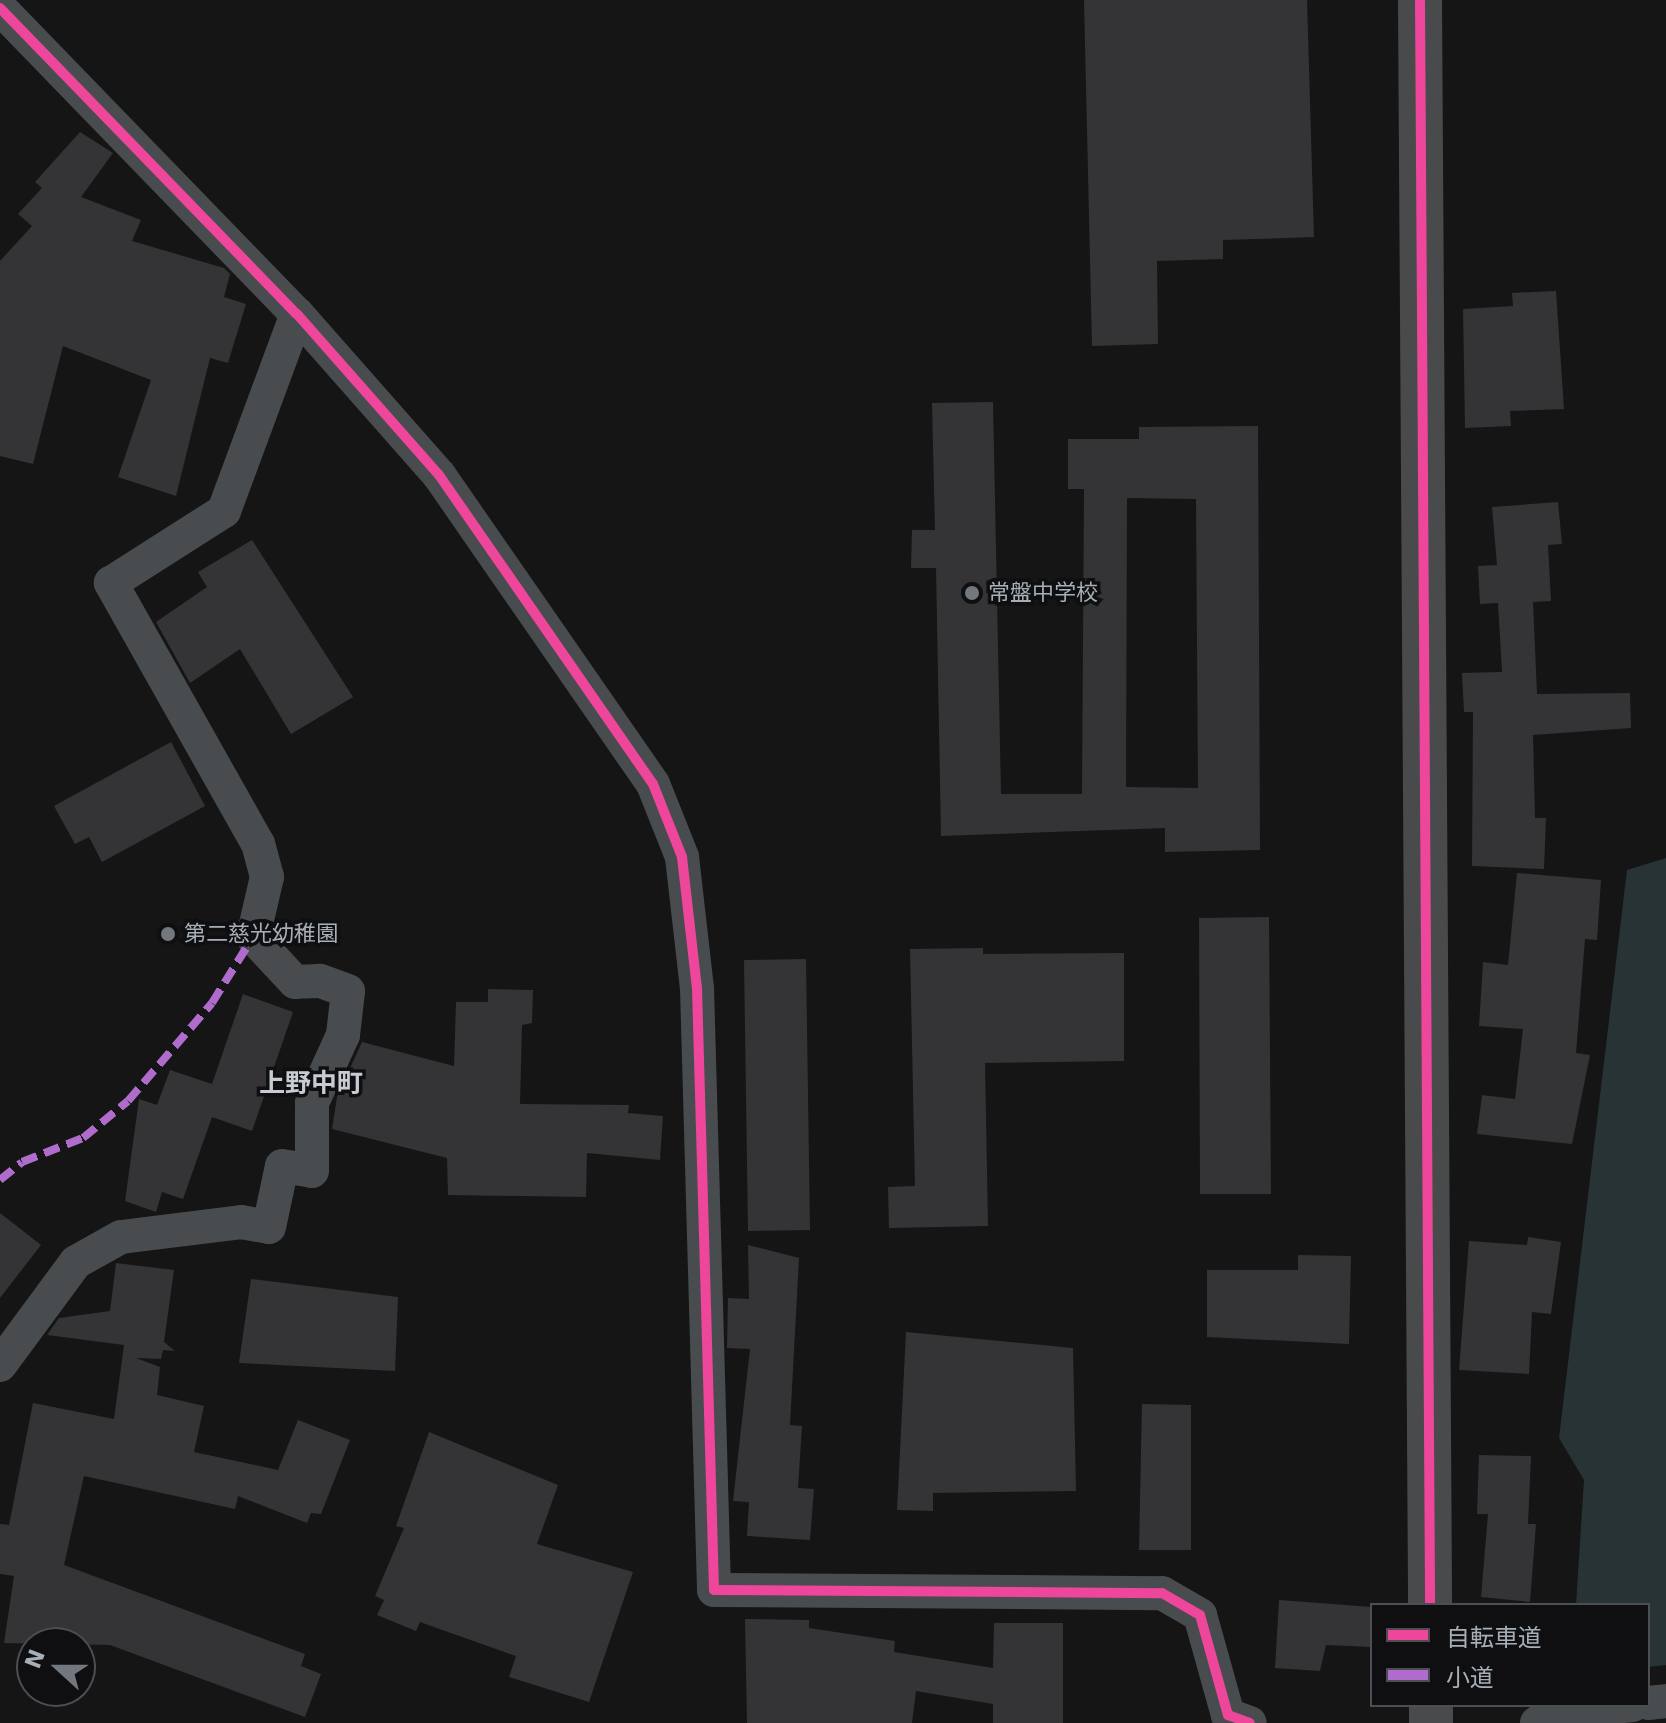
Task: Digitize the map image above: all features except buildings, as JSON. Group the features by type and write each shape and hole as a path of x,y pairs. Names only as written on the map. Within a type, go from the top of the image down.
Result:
{"street":[{"path":"1420,0 1430,1603"},
{"path":"0,8 297,314 439,475 571,661 653,784 682,857 705,1119 714,1590 1162,1593 1200,1615 1228,1715 1250,1723"},
{"path":"0,1365 76,1262 121,1237 241,1222 269,1227 282,1166 312,1171 312,1103 343,1035 348,991 320,981 295,982 253,937 267,877 258,844 111,583 224,511 297,314"},
{"path":"1537,1723 1550,1714 1615,1707"}],"shaded area":[{"path":"1666,858 1666,1665 1650,1667 1650,1603 1576,1603 1584,1480 1559,1438 1627,870"}],"marked path":[{"path":"0,1180 22,1162 83,1138 128,1101 212,1003 253,937"}],"cycle path":[{"path":"1420,0 1430,1603"},
{"path":"0,8 297,314 439,475 653,784 682,857 697,988 714,1590 1162,1593 1200,1615 1228,1715 1250,1723"}],"place":[{"name":"常盤中学校","path":"972,593"},
{"name":"第二慈光幼稚園","path":"168,934"}],"district":[{"name":"上野中町","path":"311,1084"}]}
